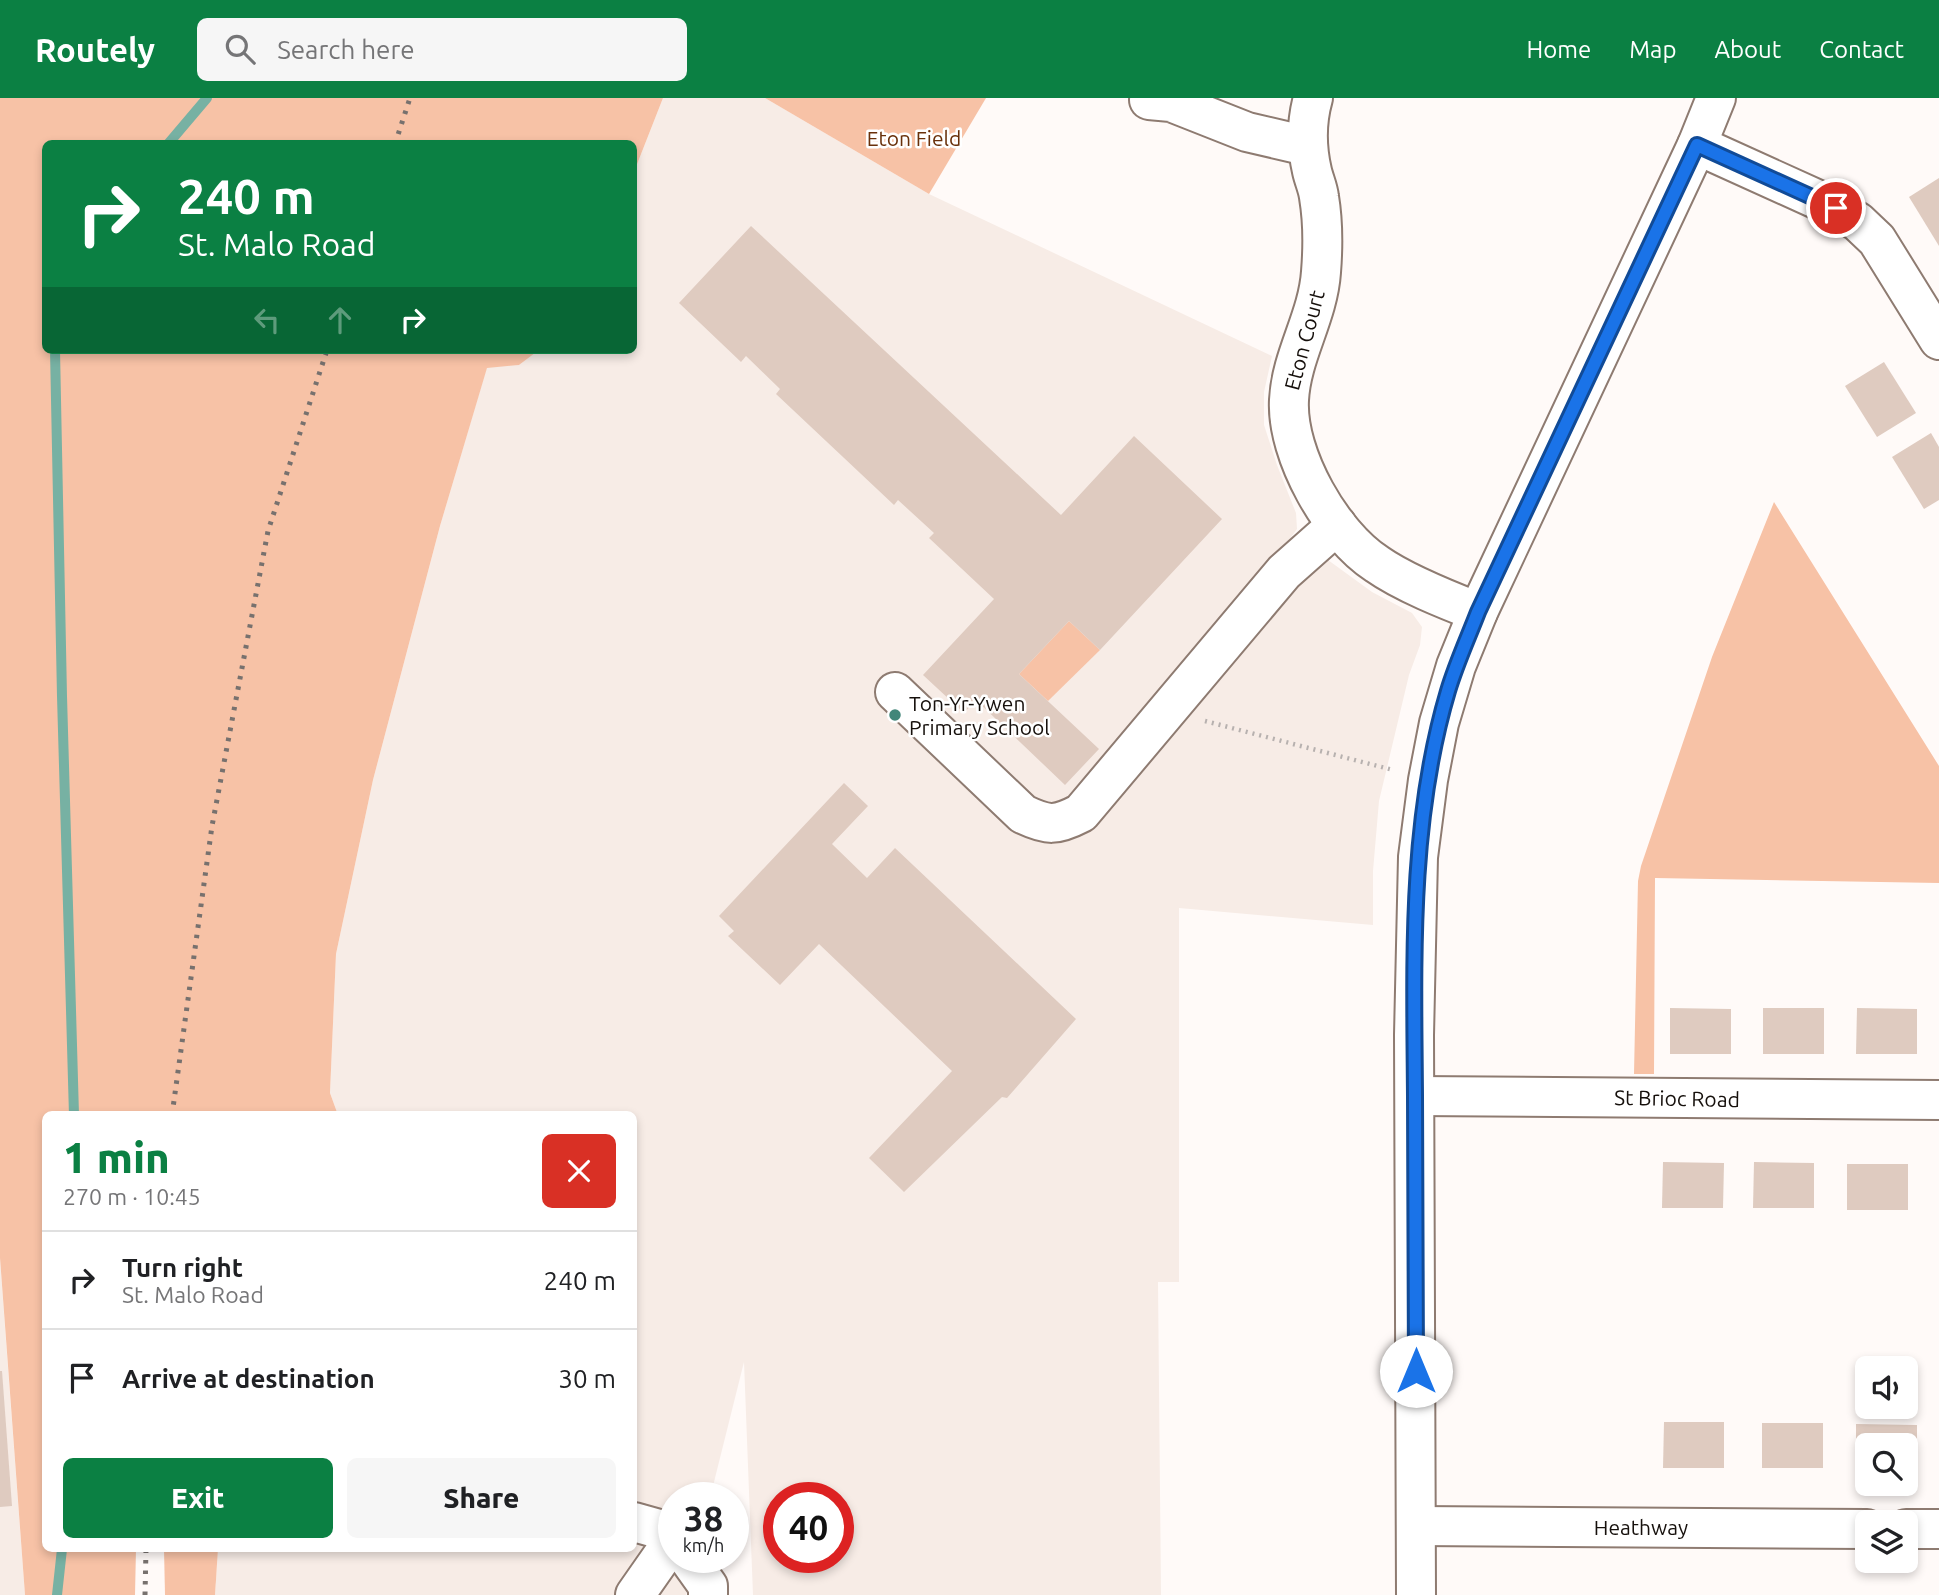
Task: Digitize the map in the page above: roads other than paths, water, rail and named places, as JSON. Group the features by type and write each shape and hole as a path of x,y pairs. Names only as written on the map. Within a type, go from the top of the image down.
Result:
{"street":[{"name":"Eton Court","path":"1313,98 1307,120 1307,146 1319,195 1321,273 1317,305 1294,371 1289,401 1293,438 1319,499 1337,525 1376,564 1478,612"},
{"path":"1416,1595 1415,1096 1418,869 1423,808 1448,691 1478,612 1697,145 1716,98"},
{"path":"1149,100 1171,102 1247,132 1307,146"},
{"path":"1697,145 1836,208 1858,222 1877,240 1939,340"},
{"path":"895,692 1023,814 1041,823 1060,824 1081,813 1284,572 1337,525"},
{"name":"St Brioc Road","path":"1415,1096 1939,1100"},
{"path":"637,1523 658,1529"},
{"name":"Heathway","path":"1416,1525 1855,1529"},
{"path":"1918,1529 1939,1529"},
{"path":"635,1595 658,1570"},
{"path":"698,1573 708,1586 708,1595"}],"waterway":[{"path":"171,140 207,98"},
{"path":"55,354 74,1111"},
{"path":"57,1595 62,1552"}],"railway":[{"path":"396,140 410,98"},
{"path":"173,1111 212,826 268,531 326,354"},
{"path":"145,1595 146,1552"}],"place":[{"name":"Ton-Yr-Ywen Primary School","path":"895,715"}],"park label":[{"name":"Eton Field","path":"914,138"}]}
